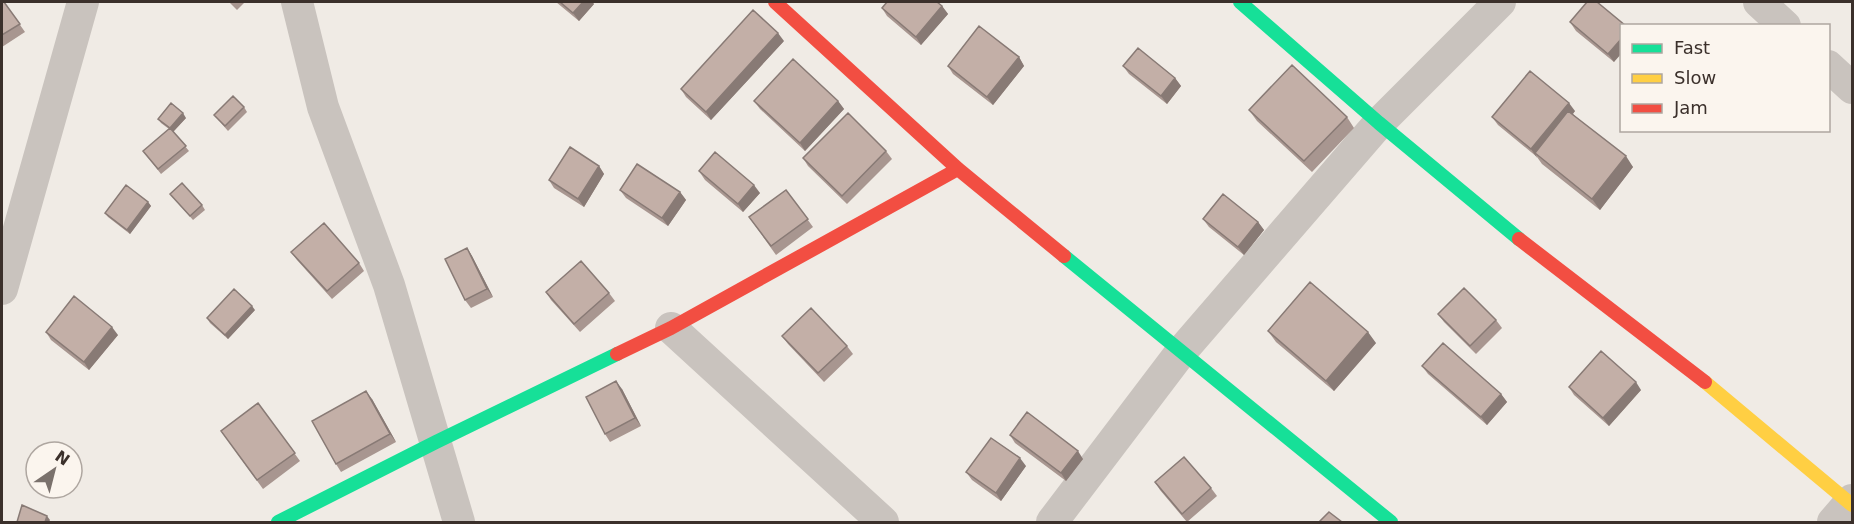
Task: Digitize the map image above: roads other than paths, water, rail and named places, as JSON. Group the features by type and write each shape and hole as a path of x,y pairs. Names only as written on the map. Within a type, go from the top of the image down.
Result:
{"street":[{"path":"2,290 83,2"},
{"path":"297,2 323,107 389,285 459,522"},
{"path":"775,2 958,170 1391,522"},
{"path":"1240,2 1513,235 1720,394 1847,508"},
{"path":"1052,522 1181,352 1379,123 1500,2"},
{"path":"1759,2 1783,24"},
{"path":"1830,68 1852,87"},
{"path":"278,522 671,328 958,170"},
{"path":"671,328 883,522"}]}
